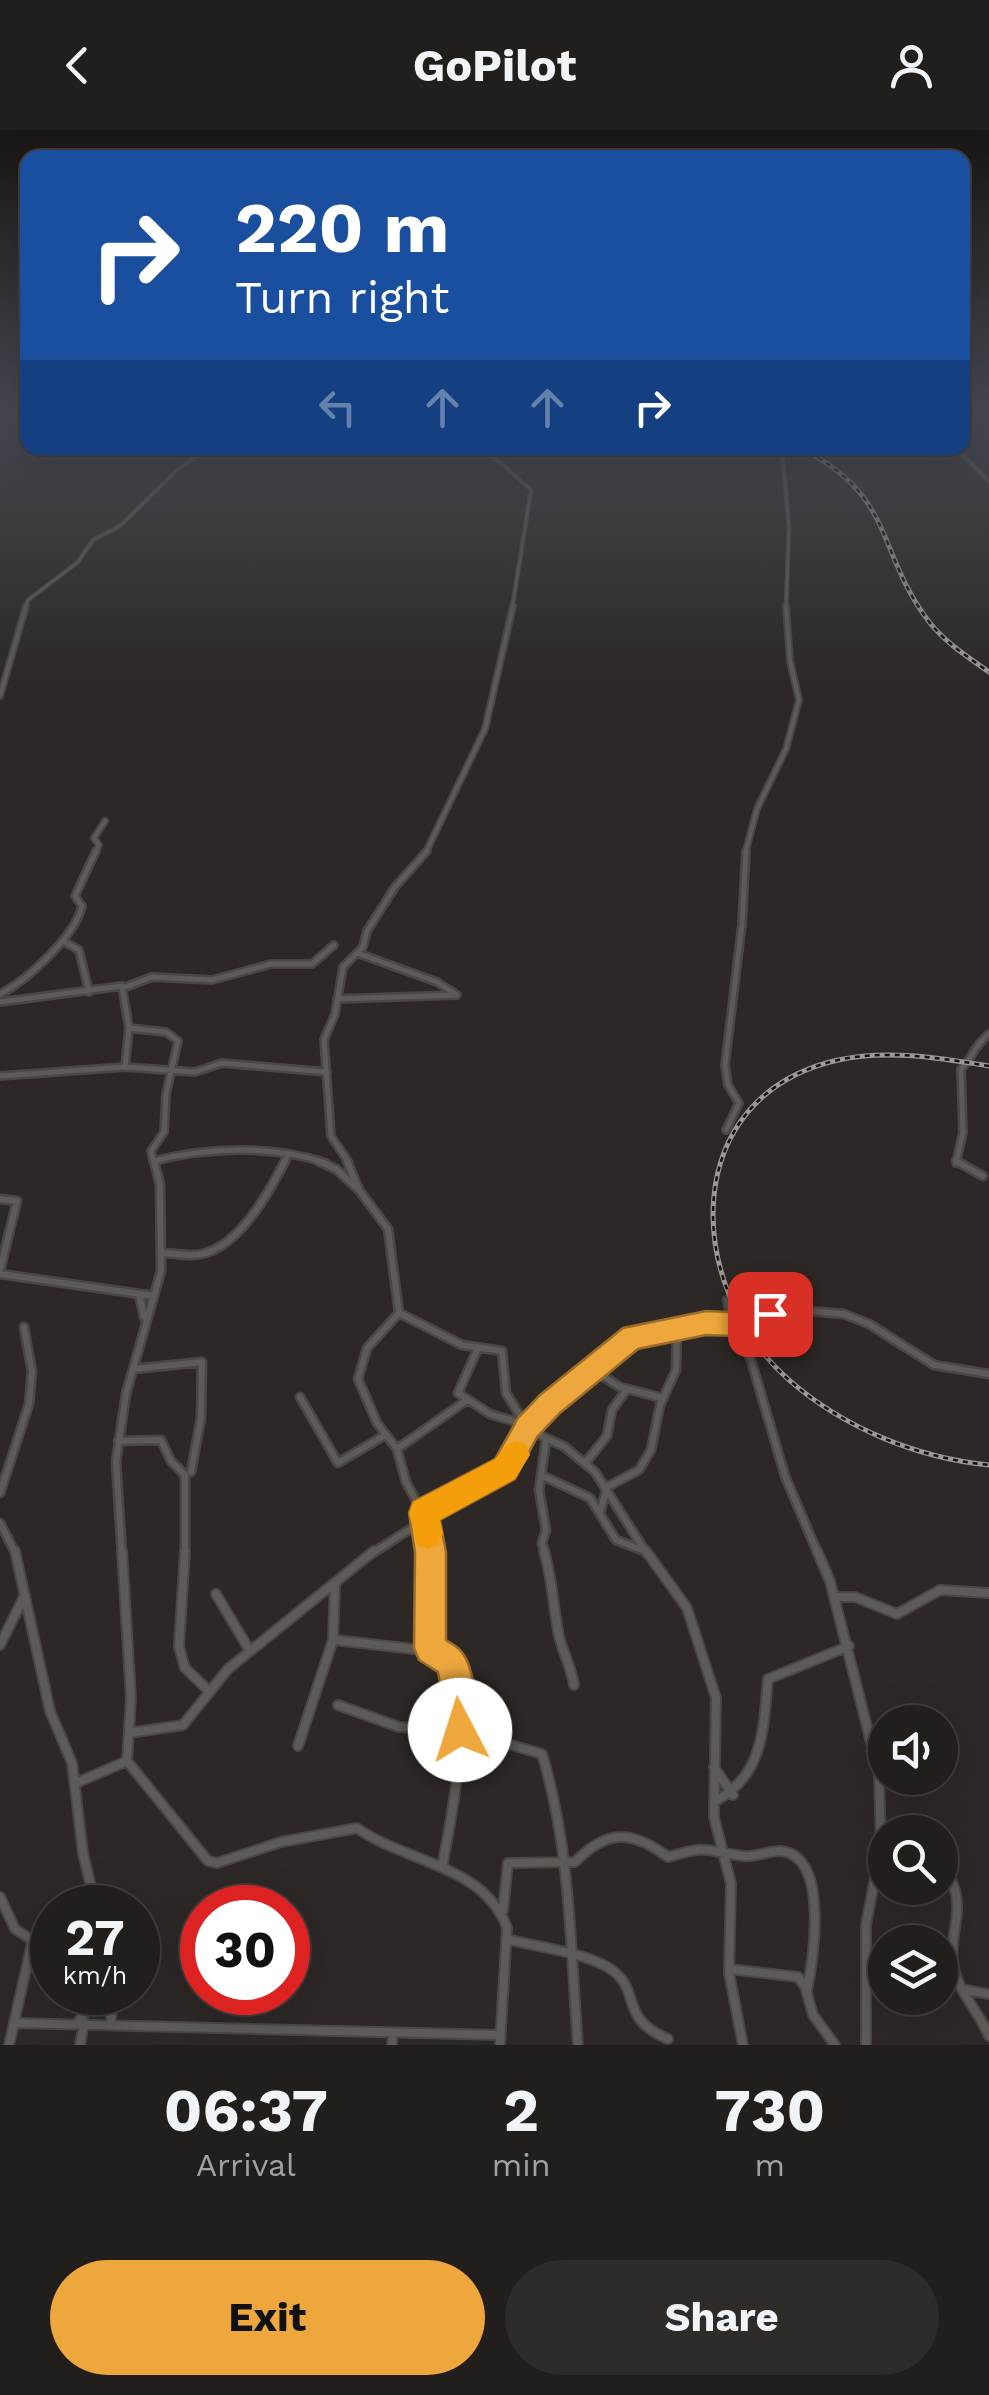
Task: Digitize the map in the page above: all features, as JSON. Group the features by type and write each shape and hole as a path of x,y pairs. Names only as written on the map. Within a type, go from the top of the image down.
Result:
{"street":[{"path":"0,696 28,600 78,562 92,540 120,526 144,502"},
{"path":"359,1190 354,1171 331,1136 324,1040 337,999 340,972 356,953 381,905 410,868 422,861 452,791 476,753 500,673 529,502"},
{"path":"726,1130 739,1103 728,1085 724,1065 742,924 746,854 757,809 786,750 799,700 787,648 790,535 786,502"},
{"path":"0,994 26,981 40,968 46,955 65,942 78,920 82,903 75,896 99,846 94,838 106,820"},
{"path":"65,942 79,950 89,992"},
{"path":"123,988 152,977 212,980 271,964 315,964 334,946"},
{"path":"337,999 458,996 436,982 356,953"},
{"path":"0,1002 118,985 123,988"},
{"path":"123,988 128,1028 126,1067"},
{"path":"128,1028 156,1030 177,1038 165,1127 152,1148 160,1186 162,1253 118,1441 116,1494 131,1698 127,1762 208,1861 357,1828 370,1840 442,1866 488,1896 503,1913"},
{"path":"982,1176 954,1163 963,1132 962,1068 973,1047 989,1034"},
{"path":"0,1076 126,1067 195,1072 222,1063 327,1072"},
{"path":"154,1160 219,1150 322,1162 359,1190 377,1210 390,1236 399,1313"},
{"path":"162,1253 203,1254 220,1245 263,1200 287,1156"},
{"path":"0,1199 17,1201 0,1272 154,1296"},
{"path":"139,1294 145,1320"},
{"path":"727,1300 751,1360 785,1476 834,1597 849,1646 879,1774 881,1815"},
{"path":"129,1733 183,1725 209,1691 250,1651 378,1548 505,1469 528,1428 558,1397 635,1336 733,1323 749,1311 789,1316 810,1311 837,1312 869,1324 934,1365 989,1374"},
{"path":"399,1313 436,1333 478,1348 496,1348 504,1354 506,1394 528,1428"},
{"path":"399,1313 372,1340 358,1371 361,1390 385,1435 398,1448 406,1482 425,1516 430,1552 431,1651"},
{"path":"0,1493 14,1462 30,1406 31,1358 23,1336 24,1326"},
{"path":"600,1513 607,1487 639,1470 649,1456 662,1398 676,1370 677,1331"},
{"path":"478,1348 458,1388 459,1395 490,1414 558,1443 586,1462 684,1602 714,1685 715,1828 729,1873 733,1911 729,1970 743,2045"},
{"path":"132,1370 198,1361 204,1364 201,1418 191,1472"},
{"path":"593,1370 627,1389 662,1398"},
{"path":"586,1462 607,1436 612,1410 627,1389"},
{"path":"300,1397 340,1464 385,1435"},
{"path":"398,1448 467,1400"},
{"path":"118,1441 161,1440 171,1461 184,1472 185,1587 180,1656 184,1668 209,1691"},
{"path":"546,1440 539,1490 546,1530 543,1547 554,1586 558,1634 569,1658 574,1686"},
{"path":"541,1475 586,1496 616,1540 644,1550"},
{"path":"0,1523 17,1554 50,1711 72,1763 78,1821 91,1885"},
{"path":"298,1746 333,1640 335,1584"},
{"path":"834,1597 855,1597 897,1614 940,1590 989,1593"},
{"path":"216,1594 250,1651"},
{"path":"0,1645 25,1595"},
{"path":"333,1640 431,1651 442,1654 454,1670 460,1730 442,1866"},
{"path":"714,1802 733,1795 764,1736 768,1679 849,1646"},
{"path":"338,1705 400,1727 460,1730 542,1754 570,1863 570,1958 578,2045"},
{"path":"76,1783 127,1762"},
{"path":"714,1767 733,1795"},
{"path":"14,2024 393,2033 500,2040 508,1864 570,1863 580,1859 602,1838 636,1836 668,1857 702,1846 752,1857 782,1852 798,1859 808,1872 814,1902 814,1952 807,1991"},
{"path":"729,1873 735,1854"},
{"path":"0,1897 14,1929 30,1941"},
{"path":"958,1901 960,1922 952,1956 956,1975 989,2036"},
{"path":"866,2045 868,1904"},
{"path":"507,1939 611,1968 625,1987 638,2024 647,2032 668,2039"},
{"path":"9,2045 30,1952"},
{"path":"729,1970 798,1977 807,1991 813,2015 835,2045"},
{"path":"966,1990 989,1994"},
{"path":"80,2045 81,2023 86,2015"},
{"path":"111,2024 112,2015"},
{"path":"318,2045 320,2032"},
{"path":"392,2045 393,2033"}],"railway":[{"path":"867,502 912,596 930,623 989,672"},
{"path":"989,1066 875,1055 838,1060 786,1080 748,1112 724,1152 714,1198 716,1247 729,1295 754,1341 789,1380 833,1413 883,1438 935,1456 989,1465"}],"slow traffic":[{"path":"428,1534 424,1513 505,1469 516,1455"}],"route":[{"path":"460,1730 454,1670 450,1661 430,1648 431,1572 424,1513 505,1469 528,1428 550,1404 633,1337 655,1336 706,1323 734,1324 749,1311 770,1314"}]}
